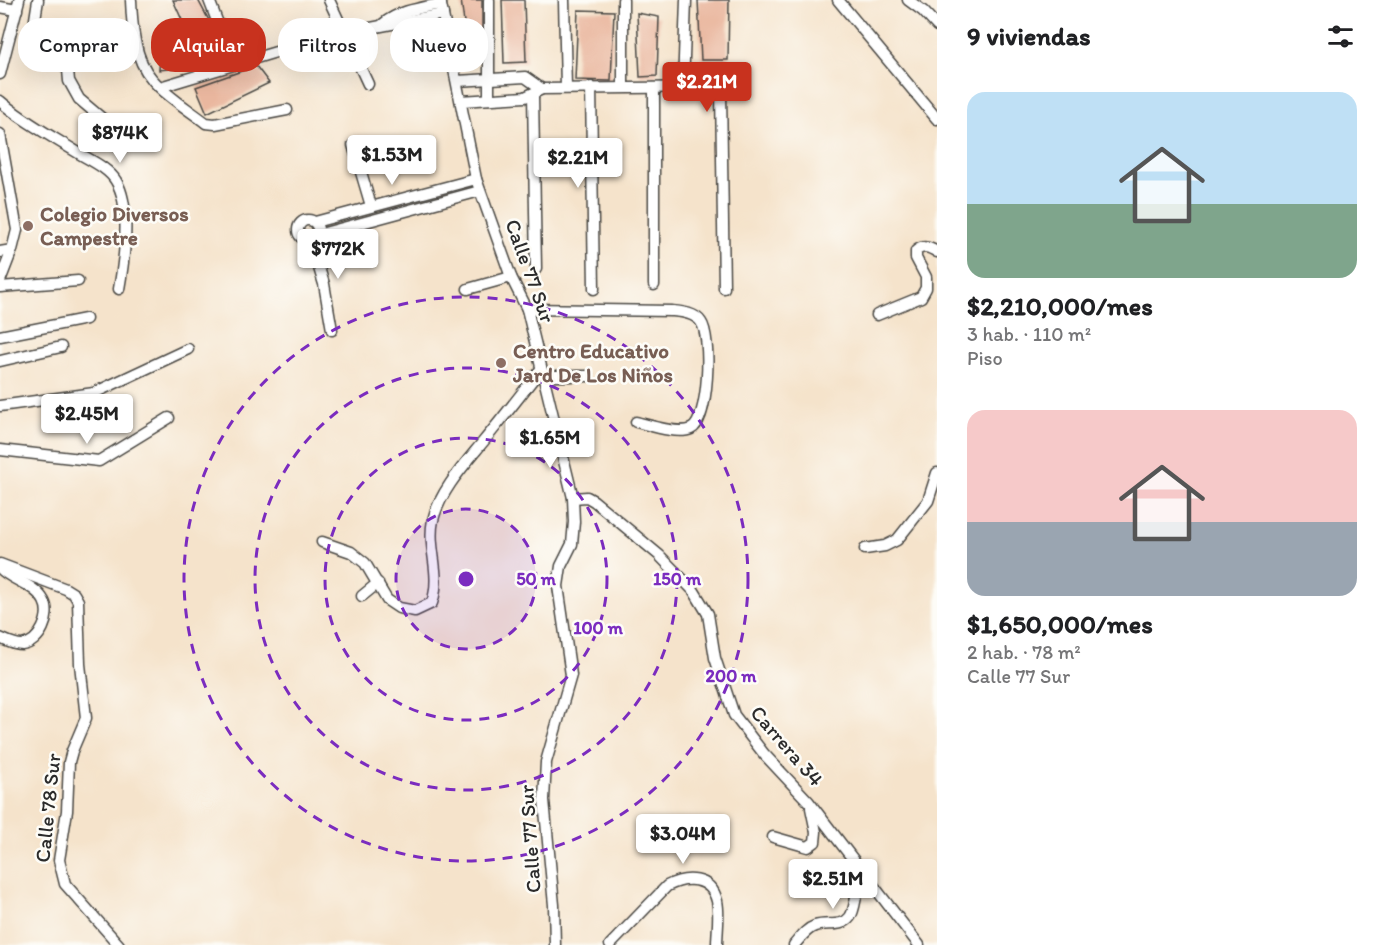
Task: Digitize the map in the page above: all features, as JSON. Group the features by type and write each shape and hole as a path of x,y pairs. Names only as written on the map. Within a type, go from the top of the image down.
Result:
{"street":[{"path":"38,0 35,19 38,36 68,70 69,81 79,99 124,137"},
{"path":"131,0 140,59 152,80 206,123 215,124 287,110"},
{"path":"209,0 216,18"},
{"path":"329,0 338,18"},
{"path":"489,0 489,99"},
{"path":"564,0 566,88"},
{"path":"623,0 623,87"},
{"path":"683,87 686,0"},
{"path":"838,0 936,121"},
{"path":"908,0 923,11 937,27"},
{"path":"0,7 18,5 0,74"},
{"path":"378,27 397,15 441,6"},
{"name":"Calle 77 Sur","path":"441,6 476,179 510,277 527,309 573,498 572,544 561,566 558,586 571,675 546,762 544,800 554,905 555,945"},
{"path":"160,87 276,52"},
{"path":"363,72 368,84"},
{"path":"457,81 525,77 537,91 536,269"},
{"path":"591,87 594,289"},
{"path":"461,101 525,97 537,91 566,88 718,87 721,92 724,288"},
{"path":"654,88 654,285"},
{"path":"0,101 15,114 103,168 116,180 123,199 125,250 119,289"},
{"path":"0,134 17,230 0,282"},
{"path":"353,145 370,206"},
{"path":"476,179 315,222 305,220 298,227 301,236 314,237 480,191"},
{"path":"315,222 317,226 314,237 332,330"},
{"path":"877,315 921,297 926,288 926,277 916,258 916,251 920,247 928,247 937,252"},
{"path":"0,252 12,250"},
{"path":"468,289 510,277"},
{"path":"0,287 78,281"},
{"path":"527,309 672,310 688,312 701,321 706,333 707,351 705,404 699,423 692,429 680,431 636,422"},
{"path":"0,336 86,319"},
{"path":"0,361 61,347"},
{"path":"0,405 94,393 188,349"},
{"path":"322,542 351,552 365,563 387,600 399,608 415,611 432,603 437,588 432,537 434,519 443,496 465,465 542,373 588,376"},
{"path":"0,450 99,461 169,418"},
{"path":"865,549 885,546 897,540 928,501 937,473"},
{"name":"Carrera 34","path":"573,498 587,497 594,501 659,555 694,591 708,614 715,658 734,715 764,754 809,802 836,838 854,857 871,883 920,945"},
{"path":"0,566 5,573 35,591 45,602 46,616 43,628 37,637 23,645 10,643 0,638"},
{"name":"Calle 78 Sur","path":"0,566 66,589 74,594 78,601 80,664 86,718 69,762 67,811 59,860 65,884 119,945"},
{"path":"362,596 378,583"},
{"path":"773,837 808,847 815,842 816,832 809,802"},
{"path":"610,945 667,886 678,880 690,878 703,881 713,891 717,903 717,945"},
{"path":"794,945 807,930 815,926 843,923 852,913 858,889 871,883"}],"building":[{"path":"173,0 198,0 208,18 181,18"},
{"path":"461,0 482,0 482,18 463,18"},
{"path":"502,0 524,0 526,62 504,63"},
{"path":"698,0 729,0 728,60 701,60"},
{"path":"578,10 614,11 611,81 575,80"},
{"path":"637,13 659,17 657,76 640,77"},
{"path":"239,72 261,72 269,83 207,113 196,87"}],"place":[{"name":"Colegio Diversos Campestre","path":"28,226"},
{"name":"Centro Educativo Jard De Los Niños","path":"501,363"}]}
